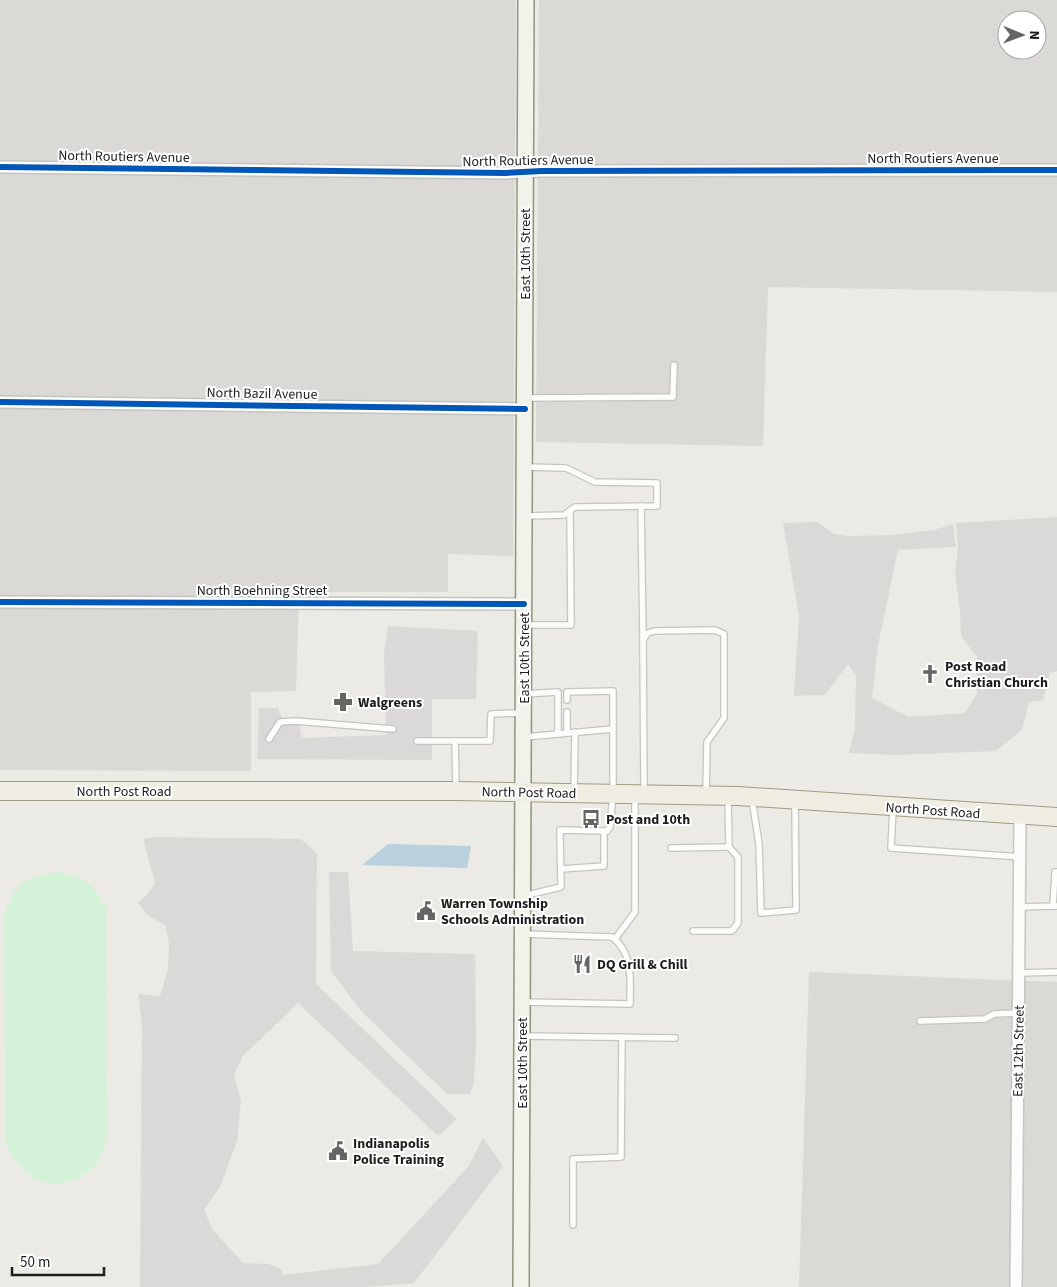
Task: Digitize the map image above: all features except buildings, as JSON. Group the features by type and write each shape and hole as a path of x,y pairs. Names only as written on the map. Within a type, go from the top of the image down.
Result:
{"main road":[{"name":"East 10th Street","path":"521,1287 526,0"},
{"name":"North Post Road","path":"0,791 456,791 728,796 1057,817"}],"street":[{"name":"North Routiers Avenue","path":"0,167 525,172 1057,170"},
{"name":"North Bazil Avenue","path":"0,402 524,404"},
{"name":"North Boehning Street","path":"0,602 524,604"},
{"name":"East 12th Street","path":"1016,1287 1020,816"}],"lane":[{"path":"524,404 673,397 674,365"},
{"path":"524,516 564,515 575,507 657,506 657,483 595,482 566,468 525,468"},
{"path":"615,939 635,912 640,795 643,640 641,506"},
{"path":"524,625 571,624 570,511"},
{"path":"643,640 648,632 654,631 715,630 724,634 724,718 707,742 706,796"},
{"path":"523,896 561,887 560,830 604,831 610,827 613,794 613,691 524,694"},
{"path":"558,692 558,734"},
{"path":"567,692 567,700"},
{"path":"567,712 567,732"},
{"path":"418,741 490,741 490,714 524,713"},
{"path":"269,739 280,722 295,721 393,729"},
{"path":"524,738 567,732 612,729"},
{"path":"574,793 575,732"},
{"path":"455,741 456,791"},
{"path":"693,932 732,931 736,928 738,857 729,847 728,796"},
{"path":"751,797 759,844 761,913 796,910 795,800"},
{"path":"893,807 891,848 1020,857"},
{"path":"561,869 604,866 604,831"},
{"path":"671,848 729,847"},
{"path":"1019,907 1055,906 1055,872 1057,872"},
{"path":"522,1002 630,1004 631,967 625,953 612,937 523,934"},
{"path":"1019,972 1057,972"},
{"path":"920,1021 986,1019 994,1014 1018,1013"},
{"path":"522,1036 675,1038"},
{"path":"573,1225 573,1158 621,1157 622,1037"}],"shaded area":[{"path":"0,0 516,0 513,556 448,554 448,592 299,592 296,691 251,692 251,771 0,770"},
{"path":"539,0 1057,0 1057,292 768,287 763,446 536,442"},
{"path":"1057,517 1057,671 1050,673 1043,700 1029,702 1022,730 996,751 896,755 849,753 855,728 856,675 848,664 825,695 794,696 799,616 783,523 818,522 834,534 849,536 891,535 934,530 953,524 956,547 898,550 878,645 872,698 908,717 965,713 977,693 977,657 961,636 955,573 958,548 956,523"},
{"path":"388,626 478,631 476,699 432,699 432,760 257,759 259,708 278,708 283,720 299,723 302,738 386,735 384,653"},
{"path":"155,837 301,839 317,854 316,984 457,1119 438,1136 298,1003 243,1056 234,1075 241,1101 237,1141 220,1187 204,1209 212,1229 243,1263 269,1264 282,1270 283,1275 378,1264 468,1167 483,1138 503,1166 414,1283 365,1287 140,1287 142,1024 138,994 160,996 168,969 169,941 165,925 147,915 138,902 146,896 155,883 143,839"},
{"path":"329,872 348,872 353,951 475,954 476,1044 474,1082 470,1094 447,1094 361,1011 331,971"},
{"path":"809,972 1057,982 1057,1287 799,1287"}],"green space":[{"path":"60,872 88,884 98,894 106,908 108,1119 104,1148 92,1168 72,1180 61,1183 49,1183 38,1180 20,1167 6,1143 4,917 12,896 23,883 48,873"}],"water":[{"path":"388,844 471,846 467,868 362,865"}],"cycle path":[{"path":"0,167 505,173 542,171 1057,170"},
{"path":"0,402 525,409"},
{"path":"0,602 524,604"}],"place":[{"name":"Post Road Christian Church","path":"930,674"},
{"name":"Walgreens","path":"343,702"},
{"name":"Post and 10th","path":"591,819"},
{"name":"Warren Township Schools Administration","path":"426,911"},
{"name":"DQ Grill & Chill","path":"582,964"},
{"name":"Indianapolis Police Training","path":"338,1151"}]}
